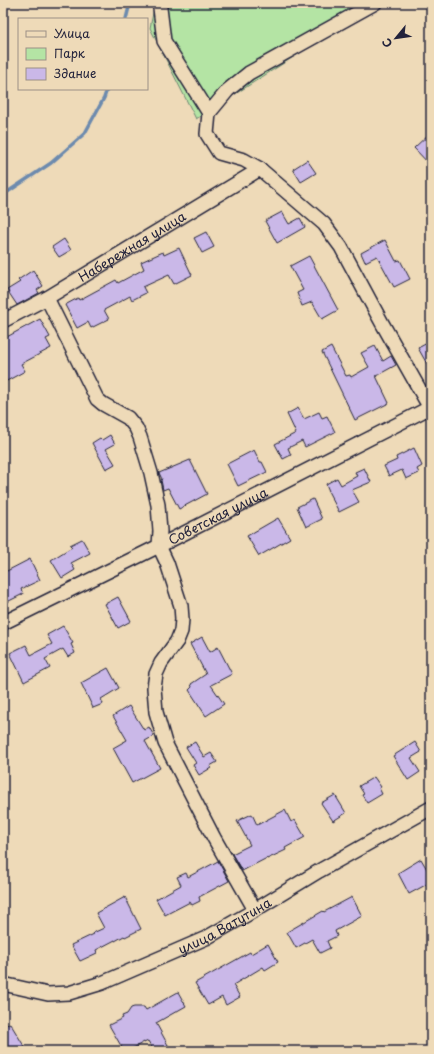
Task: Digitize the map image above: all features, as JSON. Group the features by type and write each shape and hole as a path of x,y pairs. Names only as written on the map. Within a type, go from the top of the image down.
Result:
{"street":[{"path":"375,3 249,72 228,90 209,113 207,134 219,153 244,160 260,170 324,224 342,247 382,323 430,407"},
{"path":"162,5 164,41 209,113"},
{"name":"Набережная улица","path":"3,322 47,298 260,170"},
{"path":"47,298 97,399 128,418 136,428 140,437 151,473 158,505 160,531 159,546 173,579 181,606 182,619 181,631 177,641 156,674 154,688 156,712 165,743 214,838 255,910"},
{"name":"Советская улица","path":"3,623 159,546 430,407"},
{"name":"улица Ватутина","path":"3,984 48,994 69,993 102,983 206,938 319,871 431,808"}],"green space":[{"path":"155,3 378,3 196,119 150,28"}],"building":[{"path":"431,132 431,166 414,148"},
{"path":"307,160 316,173 301,182 293,169"},
{"path":"282,212 289,224 300,218 305,227 277,243 265,221"},
{"path":"206,232 214,247 202,253 194,238"},
{"path":"64,239 71,250 59,257 52,247"},
{"path":"385,240 396,261 400,260 410,279 394,287 377,256 365,262 361,253"},
{"path":"179,248 192,275 174,284 169,275 143,287 146,293 132,300 130,296 104,310 109,319 91,328 88,322 77,328 65,305 78,298 79,300 116,280 118,283 144,269 141,262 163,252 164,255"},
{"path":"309,256 338,310 322,319 312,302 302,306 297,293 303,290 290,266"},
{"path":"33,270 43,286 37,290 39,293 17,305 7,290 20,282 18,280"},
{"path":"40,319 50,337 46,339 51,348 21,364 25,371 3,383 3,339"},
{"path":"431,341 431,371 418,348"},
{"path":"375,346 383,361 391,356 396,365 376,376 389,403 355,420 322,352 331,347 346,376 350,375 351,377 369,367 361,353"},
{"path":"298,408 304,419 319,412 322,418 327,416 335,432 305,447 302,441 288,448 291,455 283,459 275,444 296,433 287,414"},
{"path":"110,435 115,444 106,449 115,464 106,469 92,443 100,438 102,440"},
{"path":"414,448 422,466 417,469 419,473 406,479 402,470 389,476 384,466 397,460 396,457"},
{"path":"254,450 267,472 238,486 227,464"},
{"path":"190,460 207,494 179,509 168,488 163,490 162,479 159,473"},
{"path":"364,468 371,482 352,490 359,502 339,512 326,484 337,478 341,485 357,476 355,472"},
{"path":"313,499 322,519 306,527 297,507"},
{"path":"278,518 290,538 259,556 247,536"},
{"path":"82,539 90,553 71,563 75,570 62,578 51,560 72,547 70,545"},
{"path":"30,559 40,580 21,589 23,594 3,604 3,573"},
{"path":"118,597 131,621 118,628 105,604"},
{"path":"63,626 73,643 71,644 75,653 68,657 63,649 45,659 50,668 24,682 10,653 26,645 31,655 52,644 47,635"},
{"path":"202,637 210,652 218,647 232,674 211,685 224,704 206,716 189,690 192,687 191,684 206,674 190,644"},
{"path":"108,668 119,688 101,699 103,704 93,708 81,683"},
{"path":"129,706 144,730 149,727 154,736 145,741 160,768 132,783 113,748 127,740 113,716"},
{"path":"195,742 204,757 211,753 217,762 210,766 211,768 199,775 193,765 196,763 186,747"},
{"path":"415,742 421,752 411,758 420,772 408,780 393,756"},
{"path":"374,777 381,787 379,788 382,794 367,803 359,786"},
{"path":"335,795 346,813 333,821 321,803"},
{"path":"285,810 291,822 295,820 305,837 285,848 286,850 242,871 232,854 250,845 237,821 252,814 257,825"},
{"path":"421,859 431,876 431,882 409,894 398,873"},
{"path":"218,861 229,881 199,897 200,901 192,905 190,902 165,915 156,899 181,885 177,877 186,873 188,877"},
{"path":"125,897 141,929 115,940 96,950 97,953 80,961 71,945 104,928 96,913"},
{"path":"352,897 362,916 335,931 337,936 327,941 330,948 320,953 312,939 296,948 287,932 323,911 324,912"},
{"path":"268,944 278,962 265,970 263,967 233,985 240,997 226,1005 222,997 208,1005 195,983 250,952 251,954"},
{"path":"178,992 186,1006 156,1023 169,1047 162,1051 154,1051 148,1041 128,1051 124,1051 109,1025 123,1018 122,1016 127,1014 131,1008 144,1007 146,1010"},
{"path":"10,1023 27,1051 3,1051 3,1027"}],"waterway":[{"path":"126,18 130,3"},
{"path":"3,195 51,163 85,133 104,98 107,90"}]}
